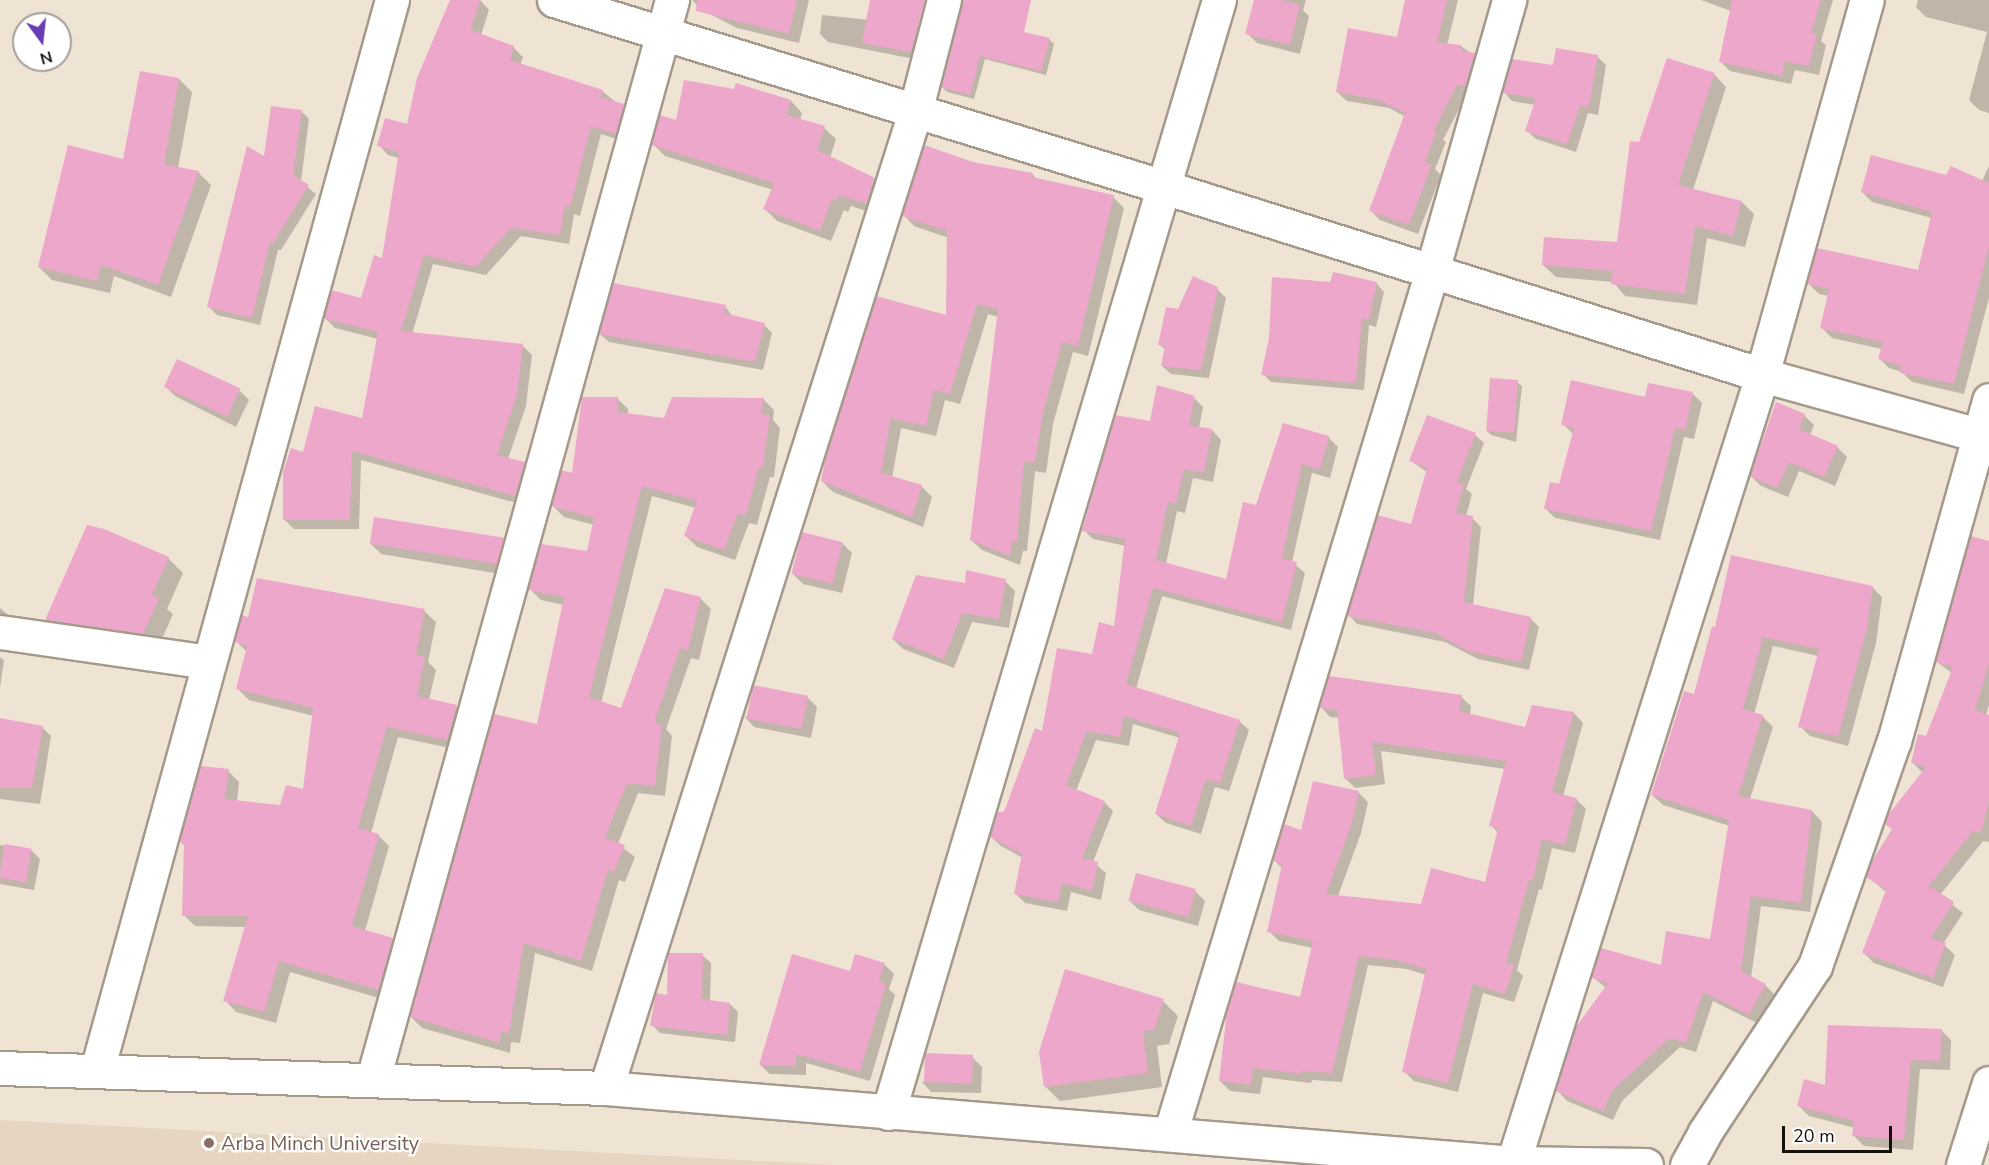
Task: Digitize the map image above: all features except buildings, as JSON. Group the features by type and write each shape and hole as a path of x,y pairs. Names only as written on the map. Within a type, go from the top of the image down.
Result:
{"street":[{"path":"97,1070 392,0"},
{"path":"554,0 1164,187 1762,375 1983,437"},
{"path":"373,1079 672,0"},
{"path":"606,1088 915,112 944,0"},
{"path":"888,1113 1219,0"},
{"path":"1170,1134 1432,271 1509,0"},
{"path":"1513,1163 1762,375 1867,0"},
{"path":"1687,1165 1706,1132 1815,966 1894,741 1983,437 1989,400"},
{"path":"0,632 209,662"},
{"path":"0,1068 606,1088 1513,1163 1646,1165"},
{"path":"1963,1165 1989,1083"}],"shaded area":[{"name":"Arba Minch University","path":"0,1120 835,1165 0,1165"}],"place":[{"name":"Arba Minch University","path":"209,1143"}]}
